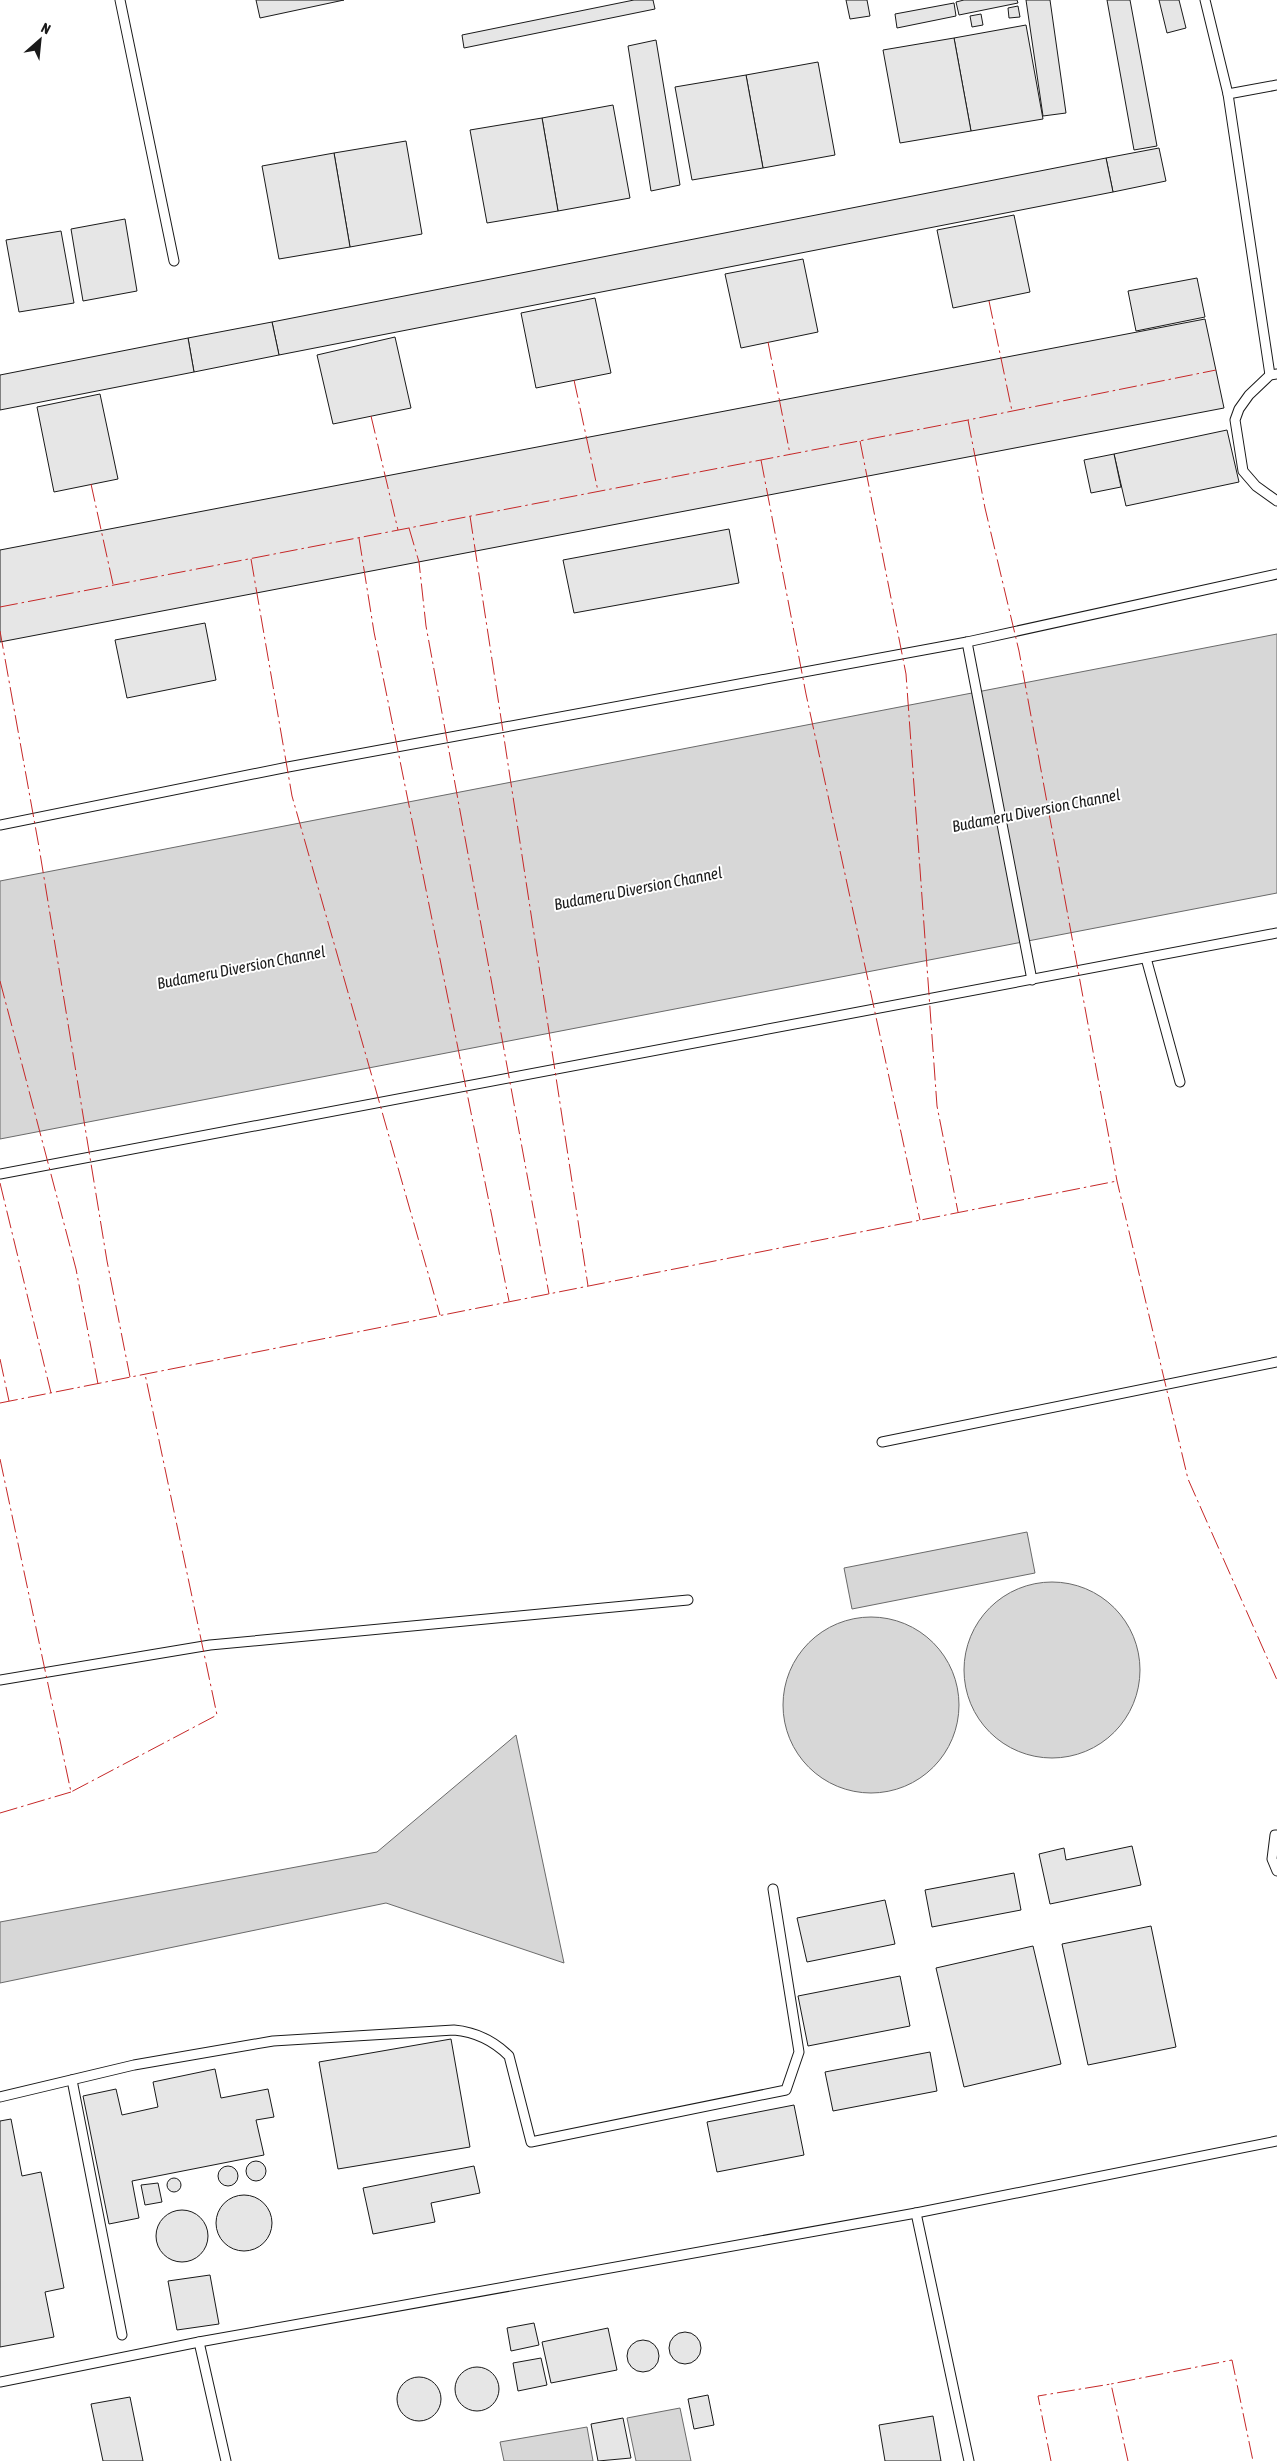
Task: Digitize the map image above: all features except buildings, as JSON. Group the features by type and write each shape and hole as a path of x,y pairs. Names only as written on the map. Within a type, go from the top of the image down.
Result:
{"lane":[{"path":"120,0 174,260"},
{"path":"1205,0 1228,94 1274,375 1249,396 1239,409 1235,420 1243,470 1256,486 1277,501"},
{"path":"1228,94 1277,85"},
{"path":"0,825 288,767 967,642 1277,574"},
{"path":"967,642 1032,980"},
{"path":"0,1174 1277,933"},
{"path":"1146,958 1180,1082"},
{"path":"882,1442 1277,1362"},
{"path":"0,1680 210,1645 688,1600"},
{"path":"1277,1834 1275,1835 1272,1859 1277,1871"},
{"path":"0,2097 134,2065 273,2041 454,2030 471,2032 486,2038 499,2046 509,2056 531,2142 786,2090 799,2052 774,1888"},
{"path":"72,2080 122,2335"},
{"path":"0,2382 199,2342 916,2213 1277,2141"},
{"path":"916,2213 968,2461"},
{"path":"199,2342 226,2461"}],"water":[{"name":"Budameru Diversion Channel","path":"1277,634 1277,893 0,1139 0,881"},
{"path":"1027,1532 1035,1573 852,1609 844,1568"},
{"path":"1052,1582 1086,1589 1108,1602 1120,1614 1133,1636 1140,1670 1133,1704 1120,1726 1108,1738 1086,1751 1052,1758 1018,1751 996,1738 984,1726 971,1704 964,1670 971,1636 984,1614 996,1602 1018,1589"},
{"path":"871,1617 905,1624 927,1637 939,1649 952,1671 959,1705 952,1739 939,1761 927,1773 905,1786 871,1793 837,1786 815,1773 803,1761 790,1739 783,1705 790,1671 803,1649 815,1637 837,1624"},
{"path":"516,1735 564,1963 386,1903 0,1983 0,1922 377,1852"},
{"path":"680,2408 691,2461 636,2461 627,2418"},
{"path":"587,2427 593,2461 504,2461 500,2442"}],"power":[{"path":"989,301 1012,411"},
{"path":"768,342 790,454"},
{"path":"0,607 968,420 1216,370"},
{"path":"574,380 598,491"},
{"path":"371,416 398,530"},
{"path":"968,420 985,508 1019,651 1117,1181 1188,1479 1277,1680"},
{"path":"860,441 906,674 937,1106 958,1212"},
{"path":"761,460 806,694 920,1220"},
{"path":"91,484 113,584"},
{"path":"470,516 588,1286"},
{"path":"409,528 419,562 426,626 549,1294"},
{"path":"359,538 374,632 509,1301"},
{"path":"251,559 292,796 440,1315"},
{"path":"0,631 39,847 107,1261 130,1377"},
{"path":"0,981 76,1269 98,1384"},
{"path":"0,1403 1117,1181"},
{"path":"0,1183 51,1393"},
{"path":"0,1359 9,1401"},
{"path":"0,1459 71,1792 217,1715 145,1374"},
{"path":"0,1813 71,1792"},
{"path":"1128,2461 1111,2384 1232,2360 1253,2461"},
{"path":"1051,2461 1038,2396 1111,2384"}]}
